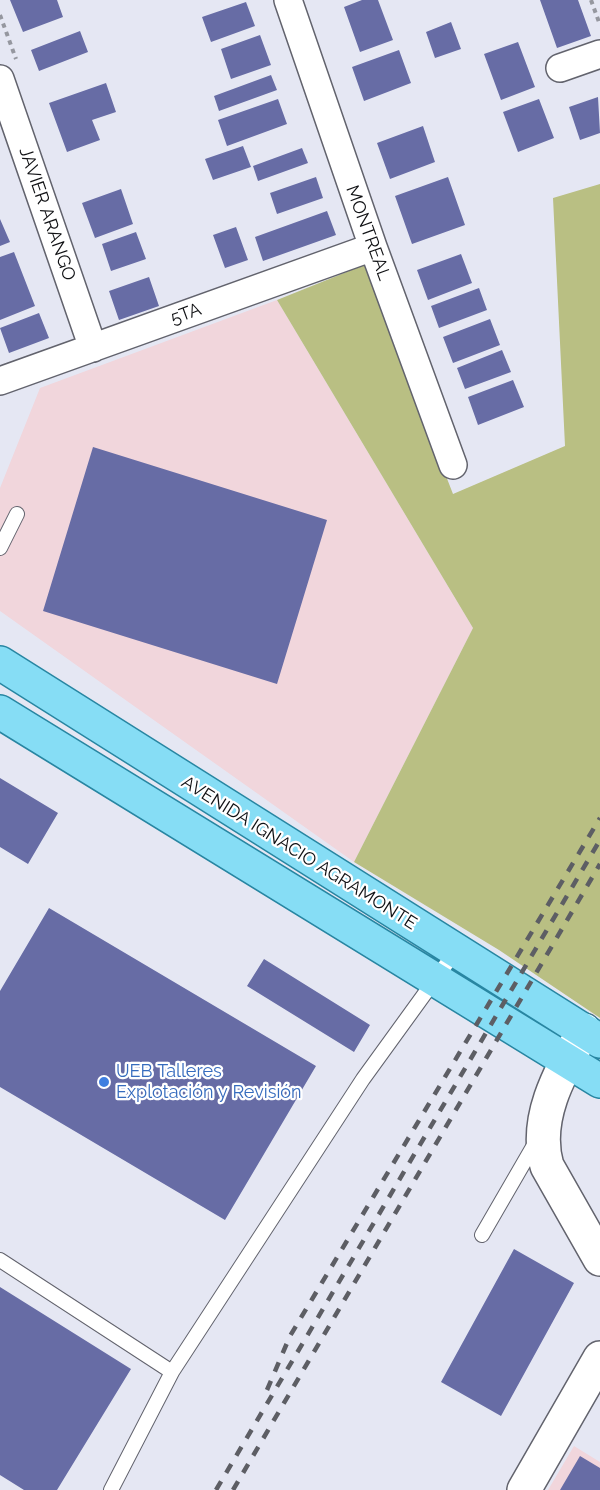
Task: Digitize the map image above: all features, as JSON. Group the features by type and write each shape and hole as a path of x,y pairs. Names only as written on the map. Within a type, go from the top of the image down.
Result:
{"main road":[{"name":"AVENIDA IGNACIO AGRAMONTE","path":"3,673 592,1036"},
{"name":"AVENIDA IGNACIO AGRAMONTE","path":"0,712 600,1081"}],"street":[{"name":"MONTREAL","path":"288,0 373,247 453,465"},
{"path":"560,68 600,54"},
{"name":"JAVIER ARANGO","path":"0,80 93,348"},
{"name":"5TA","path":"0,381 373,247"},
{"path":"592,1036 567,1060 557,1080 542,1131 542,1149 547,1166 600,1259"},
{"path":"524,1490 600,1358"}],"lane":[{"path":"0,548 17,514"},
{"path":"111,1490 172,1372 363,1079 455,952"},
{"path":"482,1235 542,1131"},
{"path":"0,1260 172,1372"}],"path":[{"path":"591,0 600,25"}],"shaded area":[{"path":"277,300 473,628 354,862 0,611 0,488 40,388"},
{"path":"574,1446 600,1462 600,1490 548,1490"}],"green space":[{"path":"600,184 600,1018 499,950 354,862 473,628 277,300 364,265 453,494 565,446 553,198"}],"building":[{"path":"10,0 57,0 63,17 23,32"},
{"path":"362,0 378,0 393,40 360,52 344,7"},
{"path":"540,0 578,0 591,36 557,48"},
{"path":"246,2 255,26 211,42 202,17"},
{"path":"451,22 461,49 435,58 426,32"},
{"path":"80,31 88,52 39,71 31,50"},
{"path":"260,35 271,65 231,79 221,49"},
{"path":"518,42 535,87 501,100 484,54"},
{"path":"399,50 411,83 364,101 352,67"},
{"path":"271,75 277,90 219,111 214,96"},
{"path":"106,83 116,112 92,120 100,140 67,152 49,103"},
{"path":"598,97 600,133 580,140 569,107"},
{"path":"278,99 287,124 227,146 218,120"},
{"path":"539,99 554,138 518,152 503,112"},
{"path":"423,126 435,162 390,179 377,143"},
{"path":"243,146 251,167 213,180 205,159"},
{"path":"302,148 308,163 258,181 253,166"},
{"path":"316,177 323,198 277,214 270,193"},
{"path":"448,177 465,225 412,244 395,196"},
{"path":"121,189 133,224 95,238 82,203"},
{"path":"327,211 336,235 263,261 255,237"},
{"path":"0,219 10,242 0,246"},
{"path":"236,227 248,260 225,268 213,235"},
{"path":"136,232 146,259 111,271 102,244"},
{"path":"14,252 35,306 0,320 0,257"},
{"path":"461,254 472,283 428,300 417,270"},
{"path":"149,277 159,306 119,320 109,291"},
{"path":"479,288 487,310 439,328 431,306"},
{"path":"39,313 49,338 9,353 0,328"},
{"path":"490,319 500,345 453,363 443,337"},
{"path":"502,350 511,372 465,389 457,368"},
{"path":"513,380 524,407 478,425 468,397"},
{"path":"93,447 327,520 277,684 43,611"},
{"path":"0,778 58,813 28,864 0,847"},
{"path":"49,908 316,1066 225,1220 0,1087 0,991"},
{"path":"264,959 370,1025 354,1052 247,986"},
{"path":"514,1249 574,1283 501,1416 441,1382"},
{"path":"0,1287 131,1369 57,1490 24,1490 0,1475"},
{"path":"580,1456 600,1468 600,1490 560,1490"}],"railway":[{"path":"267,1390 290,1336 600,818"},
{"path":"216,1490 600,840"},
{"path":"233,1490 600,864"}],"place":[{"name":"UEB Talleres Explotación y Revisión","path":"104,1082"}]}
